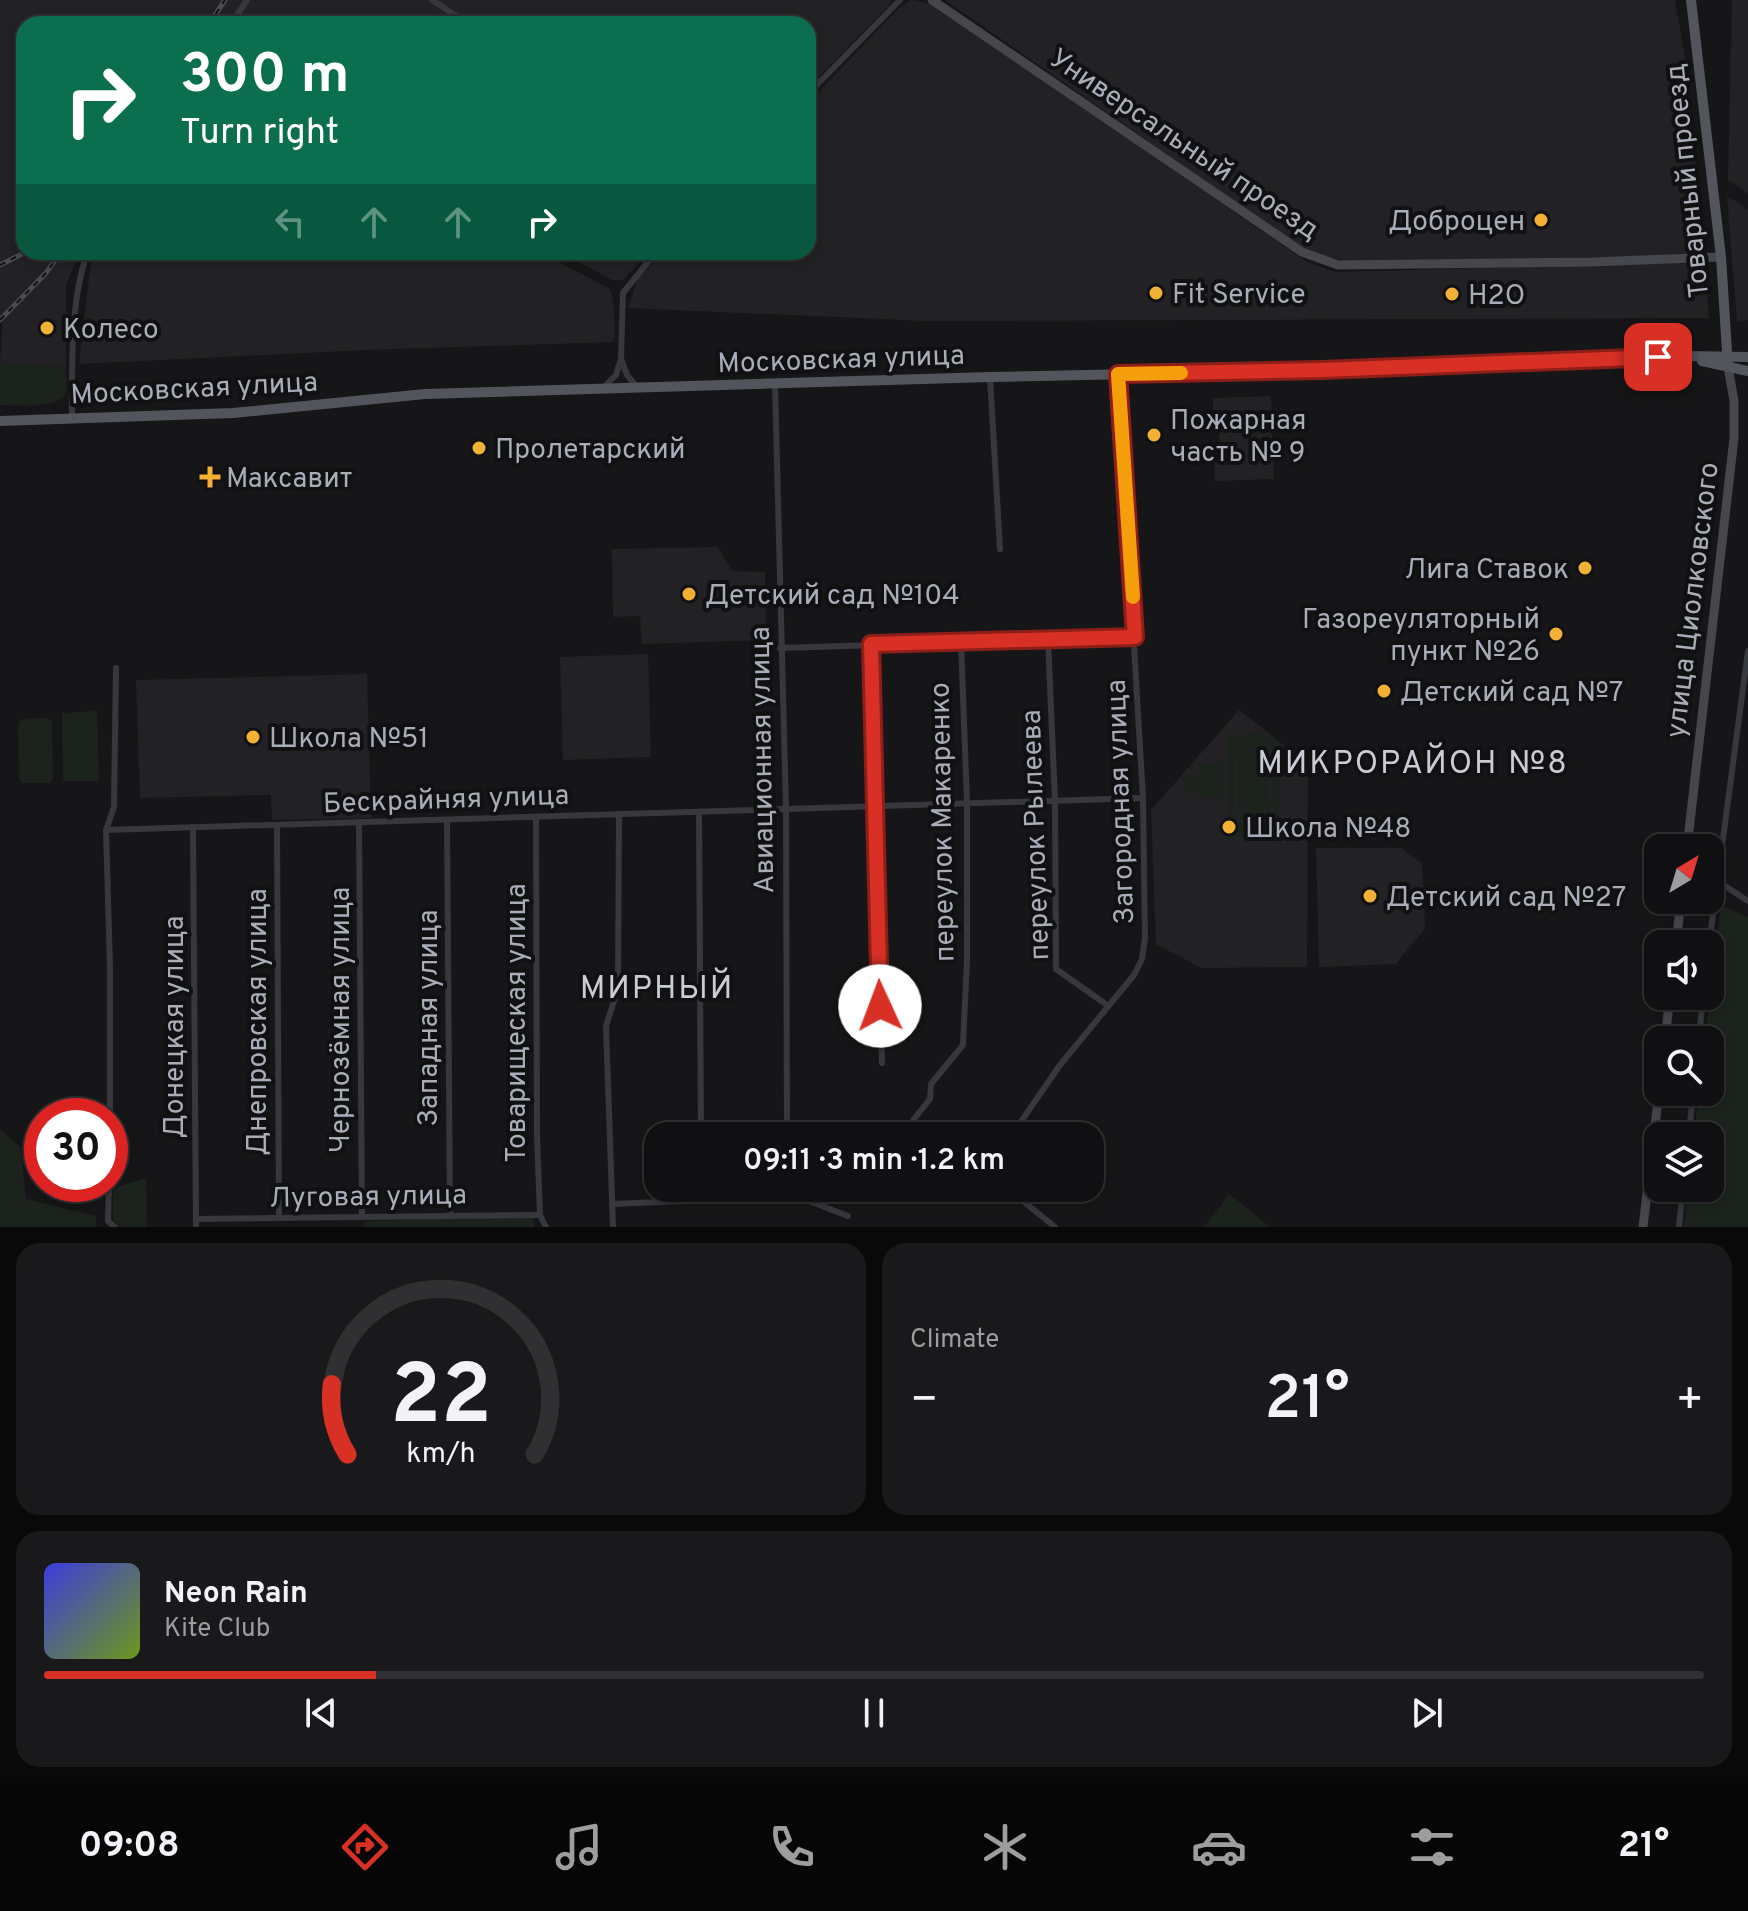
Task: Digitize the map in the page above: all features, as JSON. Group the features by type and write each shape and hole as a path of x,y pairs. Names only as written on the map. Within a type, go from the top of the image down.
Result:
{"main road":[{"name":"Товарный проезд","path":"1691,0 1721,257 1728,362"},
{"name":"Московская улица","path":"0,421 233,413 410,395 1322,370 1685,356 1728,362"},
{"path":"1728,362 1748,357"},
{"path":"1728,362 1748,371"}],"street":[{"path":"432,0 456,16"},
{"path":"816,86 900,0"},
{"name":"Универсальный проезд","path":"932,0 1302,252 1338,265 1721,257"},
{"path":"72,419 80,273 85,260"},
{"path":"601,389 616,375 621,359 623,293 648,260"},
{"path":"621,359 627,375 638,388"},
{"name":"улица Циолковского","path":"1689,834 1734,438 1734,401 1728,362"},
{"name":"Загородная улица","path":"1021,1122 1060,1065 1134,975 1142,959 1145,938 1143,798 1118,374"},
{"path":"990,377 1000,549"},
{"name":"Авиационная улица","path":"775,384 786,809 787,1122"},
{"path":"780,648 1135,637"},
{"name":"переулок Рылеева","path":"1048,639 1055,801 1056,969 1107,1005"},
{"name":"переулок Макаренко","path":"912,1122 930,1099 931,1084 963,1045 967,960 967,803 961,641"},
{"path":"871,644 882,1063"},
{"path":"1722,834 1748,651"},
{"path":"110,1098 106,830 114,807 116,668"},
{"name":"Бескрайняя улица","path":"106,830 1143,798"},
{"path":"699,812 701,1122"},
{"path":"613,1227 606,1026 618,988 619,814"},
{"name":"Товарищеская улица","path":"536,817 537,1136 540,1215 546,1227"},
{"name":"Западная улица","path":"447,820 450,1216"},
{"name":"Чернозёмная улица","path":"359,822 362,1217"},
{"name":"Днепровская улица","path":"277,825 279,1218"},
{"name":"Донецкая улица","path":"193,827 196,1223"},
{"path":"1724,885 1748,901"},
{"path":"1643,1227 1657,1106"},
{"path":"109,1202 108,1221 115,1227"},
{"path":"612,1204 656,1202"},
{"path":"811,1202 848,1216"},
{"path":"1024,1202 1055,1227"},
{"path":"1679,1227 1682,1202"},
{"name":"Луговая улица","path":"196,1223 279,1218 540,1215"}],"shaded area":[{"path":"0,0 891,0 816,80 816,16 16,16 16,260 77,260 66,285 66,366 9,365 0,362 3,317 0,318"},
{"path":"911,0 932,4 1307,262 1336,272 1693,262 1706,278 1709,318 927,321 628,308 638,278 655,260 816,260 816,95 899,8"},
{"path":"945,0 1675,0 1686,64 1703,242 1685,255 1356,263 1319,255 1303,249"},
{"path":"1732,0 1748,0 1748,193 1728,180"},
{"path":"1727,196 1748,209 1748,320 1737,321"},
{"path":"91,260 555,260 610,289 613,298 613,342 79,364"},
{"path":"575,260 642,260 623,280 612,280"},
{"path":"0,362 9,365 66,366 66,392 56,402 47,404 0,405"},
{"path":"1271,396 1274,479 1215,481 1214,453 1220,452 1219,420 1213,420 1213,398"},
{"name":"Детский сад №104","path":"718,547 732,571 765,572 766,640 642,644 640,616 613,617 612,549"},
{"path":"648,654 651,757 563,760 560,657"},
{"name":"Школа №51","path":"367,674 371,818 272,820 271,795 140,798 136,680"},
{"name":"Школа №48","path":"1239,710 1308,764 1307,967 1201,968 1156,944 1151,810"},
{"path":"97,711 99,781 63,781 62,713"},
{"path":"48,718 52,722 53,779 49,783 22,783 19,779 18,723 22,719"},
{"path":"1251,732 1263,735 1274,743 1277,754 1279,826 1266,840 1245,840 1236,835 1236,840 1229,840 1227,734 1233,733 1233,743 1239,736","holes":["1239,749 1267,749 1272,754 1273,817 1269,823 1239,824 1234,815 1234,756"]},
{"path":"1268,751 1270,818 1240,819 1237,752"},
{"path":"1222,763 1223,797 1199,798 1199,793 1185,794 1185,775 1198,775 1198,764"},
{"name":"Детский сад №27","path":"1316,848 1401,848 1422,864 1425,928 1396,964 1319,967"},
{"path":"1724,906 1748,917 1748,1227 1684,1227 1687,1202 1724,1202 1724,1122 1696,1122 1697,1106 1724,1106 1724,1026 1707,1026 1709,1010 1724,1010 1724,930 1718,930"},
{"path":"0,1129 21,1148 24,1202 38,1202 96,1216 96,1227 0,1227"},
{"path":"146,1178 147,1227 120,1227 113,1219 113,1202 128,1202 128,1183"},
{"path":"1229,1194 1270,1227 1204,1227"},
{"path":"534,1217 534,1227 364,1227 364,1221"}],"railway":[{"path":"214,16 225,0"},
{"path":"0,265 16,257"},
{"path":"0,320 55,260"}],"slow traffic":[{"path":"1133,597 1118,374 1181,373"}],"place":[{"name":"Доброцен","path":"1541,220"},
{"name":"Fit Service","path":"1156,293"},
{"name":"Н2О","path":"1452,294"},
{"name":"Колесо","path":"47,328"},
{"name":"Пожарная часть № 9","path":"1154,435"},
{"name":"Пролетарский","path":"479,448"},
{"name":"Максавит","path":"210,477"},
{"name":"Лига Ставок","path":"1585,568"},
{"name":"Детский сад №104","path":"689,594"},
{"name":"Газореуляторный пункт №26","path":"1556,634"},
{"name":"Детский сад №7","path":"1384,691"},
{"name":"Школа №51","path":"253,737"},
{"name":"Школа №48","path":"1229,827"},
{"name":"Детский сад №27","path":"1370,896"}],"district":[{"name":"МИКРОРАЙОН №8","path":"1413,762"},
{"name":"МИРНЫЙ","path":"657,987"}],"route":[{"path":"880,1006 871,644 1135,637 1118,374 1322,370 1658,357"}]}
